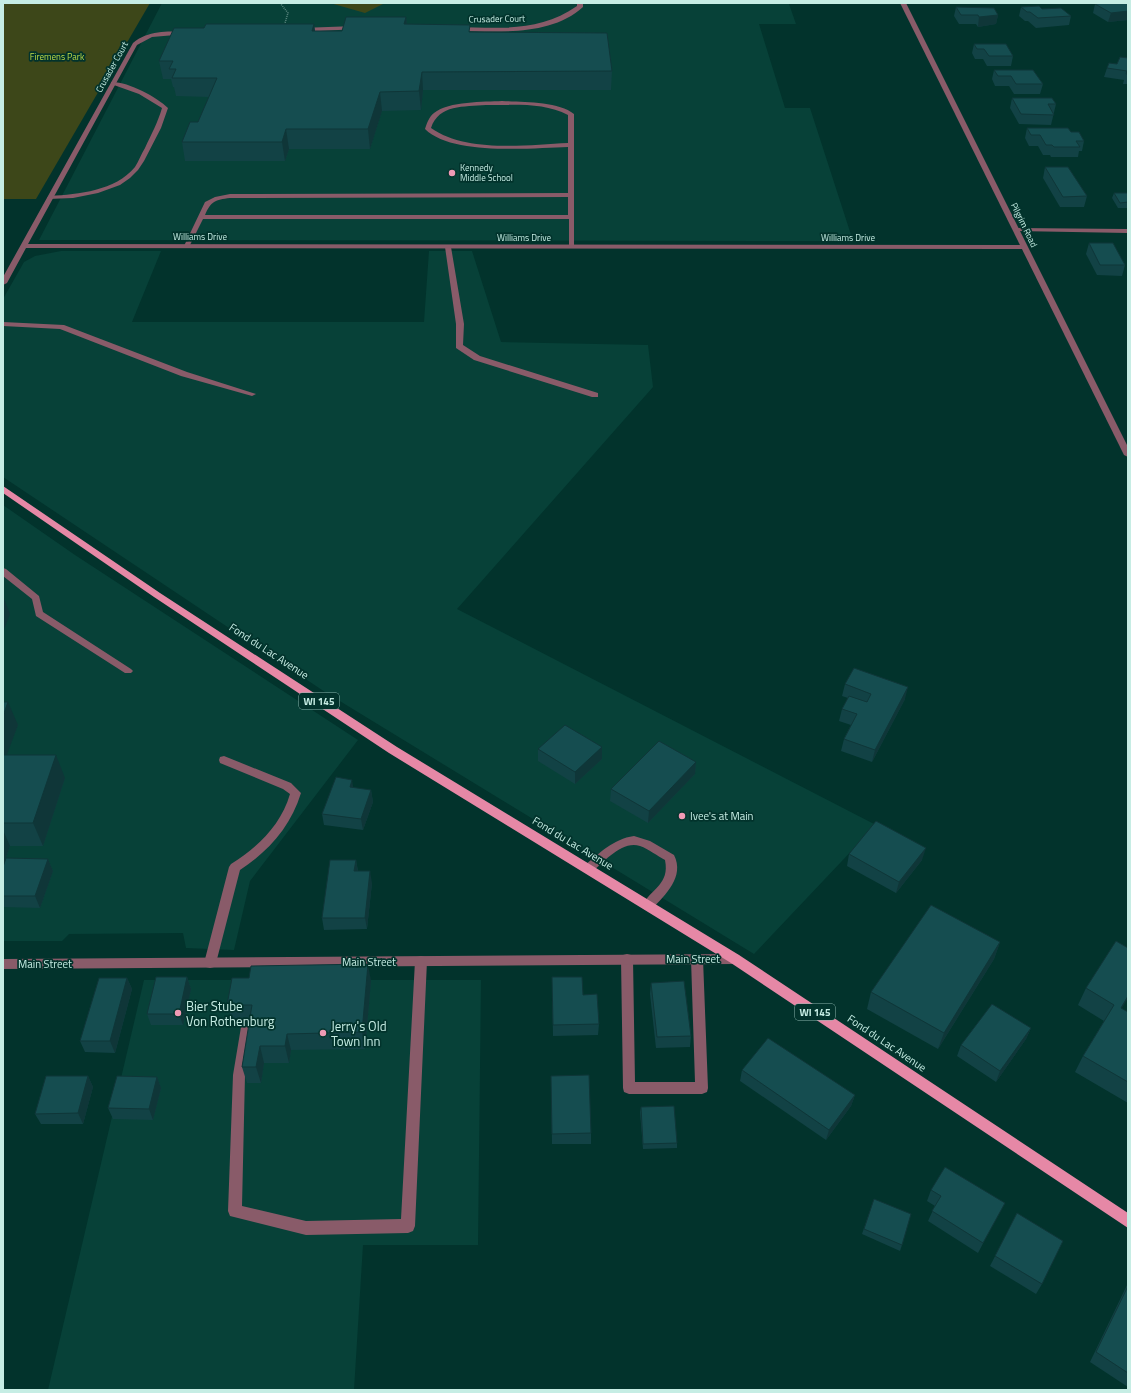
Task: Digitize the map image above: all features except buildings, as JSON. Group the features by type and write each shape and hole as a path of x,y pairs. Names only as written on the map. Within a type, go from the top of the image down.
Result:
{"main road":[{"name":"Fond du Lac Avenue","path":"3,489 157,595 393,750 735,959 1128,1222"}],"street":[{"name":"Crusader Court","path":"454,29 528,28 570,16 580,7 580,3"},
{"name":"Pilgrim Road","path":"903,3 1128,455"},
{"path":"295,30 359,28"},
{"name":"Crusader Court","path":"3,283 135,44 141,37 156,34 191,33"},
{"path":"50,198 82,196 104,190 122,180 136,169 161,123 166,108 155,99 136,89 113,83"},
{"path":"572,145 465,145 434,136 428,129 430,122 436,114 449,107 467,105 540,105 562,109 571,114 572,145 572,247"},
{"path":"187,246 207,203 217,198 230,196 572,195"},
{"path":"201,217 572,217"},
{"path":"1016,230 1128,231"},
{"name":"Williams Drive","path":"23,246 1024,247"},
{"path":"448,247 460,324 460,346 477,358 595,395"},
{"path":"3,324 61,328 184,374 252,394"},
{"path":"3,571 36,598 39,614 128,671"},
{"path":"210,963 235,867 252,857 281,826 293,805 296,793 287,786 224,760"},
{"path":"588,869 618,844 629,840 642,842 670,858 673,868 671,880 648,906"},
{"path":"627,960 629,1088 702,1088 697,959"},
{"name":"Main Street","path":"3,964 210,963 254,968 421,961 735,959"},
{"path":"248,1021 239,1076 235,1211 306,1228 408,1226 421,961"}],"path":[{"path":"280,3 288,14 285,23"}],"shaded area":[{"name":"Kennedy Middle School","path":"162,3 789,4 796,24 759,24 785,108 810,108 853,241 39,240"},
{"path":"61,251 161,251 132,322 424,322 429,251 472,251 501,342 648,345 653,387 457,609 876,825 754,954 325,692 3,477 3,299 24,262 35,256"},
{"path":"3,505 75,555 358,740 250,881 234,950 186,948 183,933 69,934 62,941 3,941"},
{"path":"144,980 481,980 478,1245 363,1245 354,1390 48,1390"}],"green space":[{"name":"Firemens Park","path":"3,3 150,3 36,199 3,199"},
{"path":"330,3 385,3 365,13"}],"place":[{"name":"Kennedy Middle School","path":"452,173"},
{"name":"Ivee's at Main","path":"682,816"},
{"name":"Bier Stube Von Rothenburg","path":"178,1013"},
{"name":"Jerry's Old Town Inn","path":"323,1033"}]}
